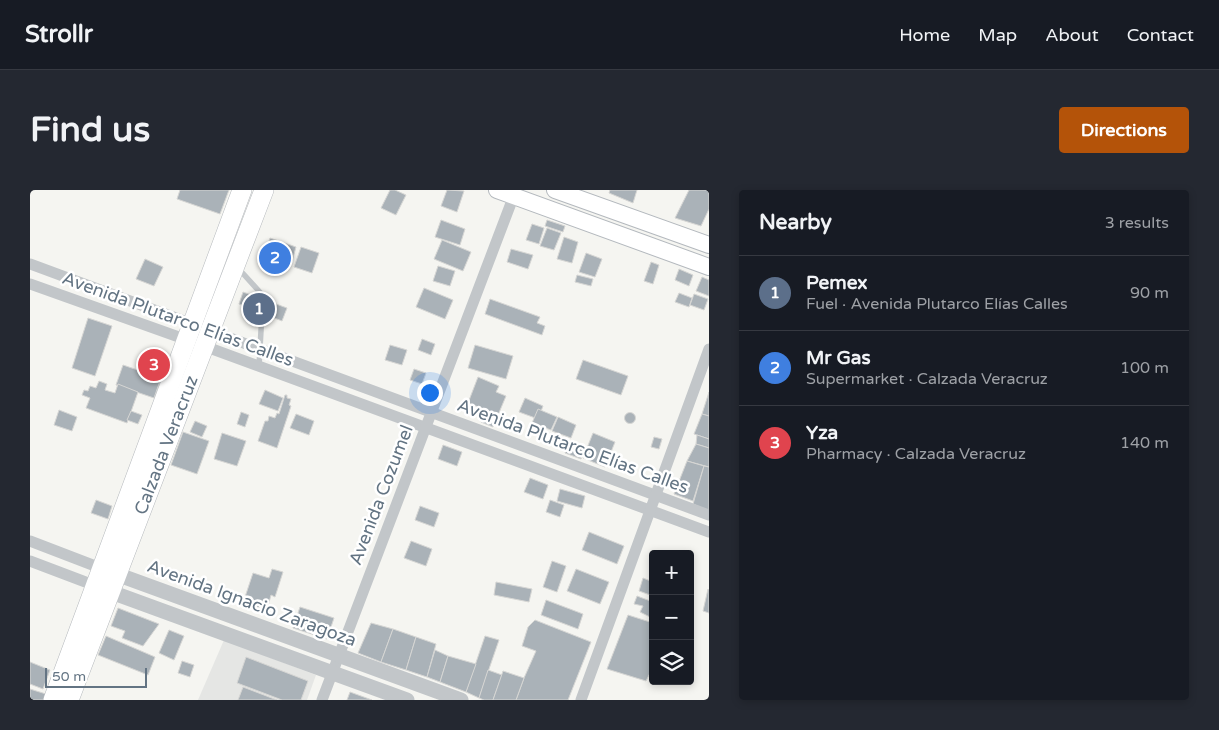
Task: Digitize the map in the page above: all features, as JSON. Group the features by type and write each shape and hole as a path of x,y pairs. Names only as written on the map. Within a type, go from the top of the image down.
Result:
{"main road":[{"name":"Calzada Veracruz","path":"53,700 106,580 198,335 242,190"},
{"name":"Calzada Veracruz","path":"198,335 236,265 264,190"},
{"path":"497,190 515,193 709,267"},
{"path":"555,190 709,245"},
{"name":"Calzada Veracruz","path":"69,700 106,580"}],"street":[{"name":"Avenida Cozumel","path":"322,700 515,193"},
{"name":"Avenida Plutarco Elías Calles","path":"30,264 198,335 259,366 709,532"},
{"name":"Avenida Plutarco Elías Calles","path":"30,284 198,335 259,349 709,515"},
{"path":"581,700 709,350"},
{"name":"Avenida Ignacio Zaragoza","path":"30,541 106,580 333,673 407,700"},
{"name":"Avenida Ignacio Zaragoza","path":"30,562 106,580 339,655 461,700"}],"lane":[{"path":"236,265 267,300"},
{"path":"259,366 262,313"}],"shaded area":[{"path":"224,640 316,675 307,700 198,700"}],"building":[{"path":"180,190 229,190 220,214 177,199"},
{"path":"390,190 406,195 396,215 381,208"},
{"path":"447,190 464,191 457,212 441,206"},
{"path":"610,190 637,190 633,203 609,193"},
{"path":"689,190 709,190 709,209 701,226 675,218"},
{"path":"441,220 465,229 460,245 435,237"},
{"path":"547,220 565,226 563,232 545,226"},
{"path":"532,224 544,228 539,244 526,240"},
{"path":"547,228 561,233 554,250 540,246"},
{"path":"564,237 578,242 572,263 557,259"},
{"path":"270,238 296,247 291,265 264,257"},
{"path":"442,240 471,252 463,271 434,259"},
{"path":"301,247 319,253 312,273 294,267"},
{"path":"511,249 533,255 528,269 507,262"},
{"path":"586,253 602,259 595,277 579,272"},
{"path":"145,259 163,267 154,286 136,279"},
{"path":"651,262 659,265 653,284 644,281"},
{"path":"438,266 455,271 450,286 433,281"},
{"path":"679,269 693,275 689,286 675,280"},
{"path":"577,275 593,279 591,286 575,282"},
{"path":"702,277 709,280 709,296 696,291"},
{"path":"424,288 453,300 445,319 416,307"},
{"path":"243,292 287,308 282,321 239,304"},
{"path":"679,293 692,298 689,307 675,302"},
{"path":"694,294 708,299 704,310 690,305"},
{"path":"490,299 540,317 537,323 545,326 542,335 485,314"},
{"path":"88,318 112,326 95,376 72,368"},
{"path":"422,339 435,344 431,355 418,350"},
{"path":"390,345 407,350 402,365 385,360"},
{"path":"475,345 513,356 506,379 468,368"},
{"path":"583,360 628,376 621,395 576,379"},
{"path":"123,365 161,378 154,398 116,385"},
{"path":"414,369 426,373 422,384 410,380"},
{"path":"478,377 499,386 496,392 506,396 493,427 481,422 486,410 468,403"},
{"path":"99,381 107,384 105,390 115,393 118,384 138,392 127,423 86,408 90,398 82,395 84,390 88,391 90,386 96,388"},
{"path":"265,390 283,398 278,411 259,404"},
{"path":"709,392 709,416 702,414"},
{"path":"285,395 291,399 289,405 291,406 277,448 258,441 265,421 268,421 269,416 275,418 277,413 279,414"},
{"path":"525,398 543,406 538,419 519,412"},
{"path":"538,409 557,417 551,430 532,423"},
{"path":"59,410 77,417 72,431 54,425"},
{"path":"131,411 142,415 138,424 127,420"},
{"path":"241,412 249,415 245,427 237,424"},
{"path":"630,412 636,418 630,424 624,418"},
{"path":"296,414 314,421 309,435 290,428"},
{"path":"702,414 709,416 709,439 694,434"},
{"path":"558,417 576,425 571,438 552,431"},
{"path":"195,421 207,426 202,437 190,432"},
{"path":"183,432 209,441 197,474 171,465"},
{"path":"222,433 246,441 237,466 214,459"},
{"path":"593,433 615,442 605,467 583,458"},
{"path":"697,435 709,439 709,448 696,444"},
{"path":"654,437 662,439 659,449 651,447"},
{"path":"570,441 586,446 581,459 565,453"},
{"path":"696,444 709,448 709,467 687,461"},
{"path":"443,445 462,452 457,466 438,459"},
{"path":"687,461 704,466 693,501 674,494"},
{"path":"704,466 709,467 709,511 693,504"},
{"path":"530,478 548,485 543,499 524,492"},
{"path":"560,489 585,496 582,508 557,501"},
{"path":"96,500 112,506 108,519 91,513"},
{"path":"550,500 564,505 560,517 546,512"},
{"path":"420,506 439,513 434,527 415,520"},
{"path":"589,532 624,546 617,564 582,550"},
{"path":"411,541 432,549 426,566 404,558"},
{"path":"552,561 566,566 557,592 543,587"},
{"path":"272,569 283,572 275,597 271,595 267,610 243,603 253,573 269,578"},
{"path":"576,569 609,582 600,604 567,591"},
{"path":"643,578 649,580 649,595 639,591"},
{"path":"496,582 532,589 529,602 494,595"},
{"path":"709,590 709,613 703,611"},
{"path":"637,596 649,600 649,616 640,612 643,606 634,604"},
{"path":"546,600 583,614 578,629 541,615"},
{"path":"300,607 334,618 327,639 293,628"},
{"path":"118,608 159,624 143,646 122,638 125,631 111,626"},
{"path":"628,615 649,622 649,675 646,681 607,669"},
{"path":"535,620 591,642 568,700 516,700 536,651 522,646 528,627"},
{"path":"371,623 393,629 381,662 358,653"},
{"path":"393,629 416,637 406,670 381,662"},
{"path":"169,630 184,636 174,660 159,653"},
{"path":"106,636 155,657 148,675 98,655"},
{"path":"485,636 499,640 479,698 466,692"},
{"path":"416,637 436,644 427,677 406,670"},
{"path":"435,650 448,656 440,682 427,677"},
{"path":"448,656 476,664 466,692 440,682"},
{"path":"246,657 308,681 301,700 282,700 237,683"},
{"path":"182,661 194,665 190,677 178,673"},
{"path":"30,662 50,670 43,689 30,684"},
{"path":"488,670 502,675 493,700 479,698"},
{"path":"503,671 524,678 516,700 493,700"},
{"path":"243,687 277,700 238,700"},
{"path":"30,689 46,694 44,700 30,700"},
{"path":"350,692 372,700 347,700"}],"place":[{"name":"Mr Gas","path":"275,258"},
{"name":"Pemex","path":"259,309"},
{"name":"Yza","path":"154,365"}]}
